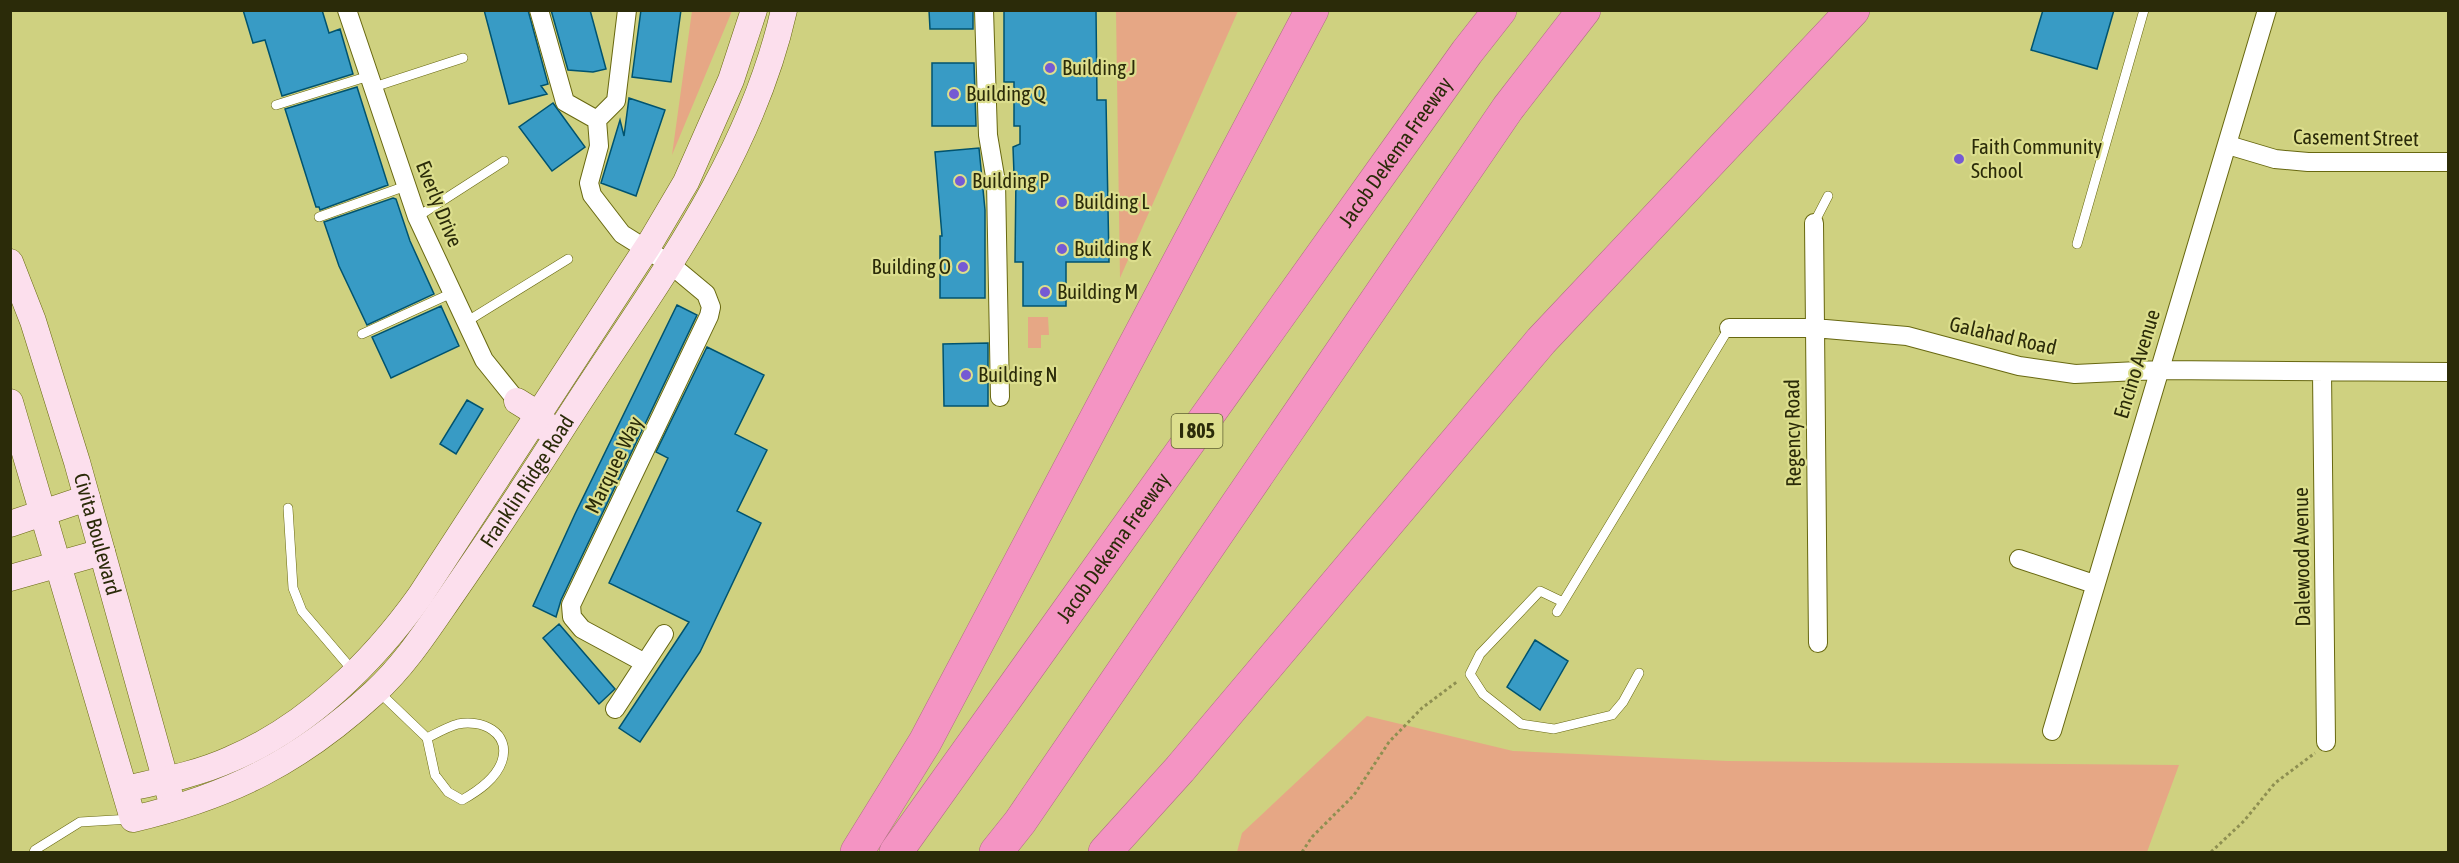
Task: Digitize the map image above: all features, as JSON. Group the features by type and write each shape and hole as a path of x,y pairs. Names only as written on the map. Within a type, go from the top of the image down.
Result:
{"highway":[{"path":"856,852 925,742 1312,10"},
{"name":"Jacob Dekema Freeway","path":"896,852 1460,62 1500,10"},
{"path":"996,852 1034,802 1508,108 1584,10"},
{"path":"1105,852 1180,769 1541,341 1853,10"}],"street":[{"name":"Everly Drive","path":"347,10 417,218 484,360 528,407"},
{"path":"539,10 565,102 597,120"},
{"path":"627,10 616,100 597,120 599,146 589,183 592,195 622,234 670,264"},
{"name":"Franklin Ridge Road","path":"125,789 166,780 232,759 262,742 314,708 354,672 399,626 420,596 528,407 646,249 686,182 731,80 754,10"},
{"name":"Franklin Ridge Road","path":"133,819 213,796 256,778 311,745 377,691 422,638 517,498 670,264 705,206 741,133 784,10"},
{"path":"984,10 987,135 996,182 1000,398"},
{"name":"Encino Avenue","path":"2052,730 2267,10"},
{"name":"Casement Street","path":"2228,144 2275,159 2308,162 2448,162"},
{"path":"670,264 660,249 661,239 686,195 686,182"},
{"name":"Regency Road","path":"1814,223 1818,643"},
{"path":"619,339 624,312 654,266 646,249"},
{"name":"Civita Boulevard","path":"10,262 33,321 87,498 174,809"},
{"name":"Marquee Way","path":"645,663 582,629 572,617 571,605 709,316 711,308 706,294 670,264"},
{"name":"Galahad Road","path":"1729,328 1814,328 1907,336 2019,366 2075,374 2159,370 2448,372"},
{"name":"Dalewood Avenue","path":"2322,372 2326,742"},
{"name":"Civita Boulevard","path":"10,402 133,819"},
{"path":"517,498 516,483 543,436 544,422 528,407"},
{"path":"10,524 87,498"},
{"path":"10,578 102,552"},
{"path":"2019,559 2094,584"},
{"path":"377,691 370,680 372,668 396,636 399,626"},
{"path":"615,709 664,634"},
{"path":"311,745 313,734 320,724 356,694 358,683 354,672"}],"lane":[{"path":"2078,244 2144,10"},
{"path":"276,105 463,58"},
{"path":"417,218 504,161"},
{"path":"319,217 406,186"},
{"path":"1814,223 1828,196"},
{"path":"466,322 568,259"},
{"path":"362,334 452,293"},
{"path":"1557,612 1729,328"},
{"path":"288,508 293,588 302,611 354,672"},
{"path":"1563,602 1540,591 1480,654 1470,674 1483,694 1521,724 1554,729 1612,715 1623,702 1639,673"},
{"path":"377,691 427,738 435,775 448,792 462,800 483,789 502,761 503,748 499,736 490,727 472,723 457,724 427,738"},
{"path":"34,852 35,849 80,822 133,819"}],"path":[{"path":"1302,852 1312,837 1354,795 1389,742 1422,708 1470,674"},
{"path":"2211,852 2244,821 2275,783 2309,760 2326,742"}],"shaded area":[{"path":"692,11 732,11 672,155"},
{"path":"1116,11 1238,11 1120,278"},
{"path":"1028,317 1048,317 1049,335 1041,335 1041,348 1028,348"},
{"path":"1367,716 1513,751 1727,761 2179,765 2147,852 1237,852 1242,833"}],"building":[{"path":"243,10 322,10 329,33 340,29 353,74 282,96 265,40 253,43"},
{"path":"484,10 528,10 548,84 541,86 547,94 509,104"},
{"path":"551,10 590,10 606,69 593,72 568,70"},
{"path":"641,10 681,10 671,82 632,77"},
{"path":"929,10 973,10 973,29 930,29"},
{"path":"1004,10 1096,10 1097,100 1106,100 1109,262 1066,262 1066,306 1023,306 1023,262 1015,262 1016,174 1014,174 1013,147 1020,144 1020,126 1014,126 1014,82 1004,82"},
{"path":"2043,10 2114,10 2097,69 2031,50"},
{"name":"Building Q","path":"932,63 974,63 976,126 932,126"},
{"path":"357,87 388,185 320,210 316,207 285,109"},
{"path":"629,98 665,110 636,196 601,183 620,120 624,136"},
{"path":"553,103 585,147 552,171 519,127"},
{"path":"979,148 985,210 985,298 940,298 940,236 942,236 935,152"},
{"path":"393,198 396,199 410,241 434,294 367,325 339,266 324,222"},
{"path":"677,305 697,315 561,600 556,617 533,606 575,514"},
{"path":"441,306 459,346 391,378 372,337"},
{"name":"Building N","path":"988,343 988,406 944,406 943,344"},
{"path":"707,347 764,375 735,434 767,450 737,511 761,523 700,652 640,742 619,728 689,622 609,583 668,458 656,452"},
{"path":"467,400 483,409 456,454 440,444"},
{"path":"559,624 615,689 599,704 543,638"},
{"path":"1535,640 1568,661 1540,710 1507,687"}],"place":[{"name":"Building J","path":"1050,68"},
{"name":"Building Q","path":"954,94"},
{"name":"Faith Community School","path":"1959,159"},
{"name":"Building P","path":"960,181"},
{"name":"Building L","path":"1062,202"},
{"name":"Building K","path":"1062,249"},
{"name":"Building O","path":"963,267"},
{"name":"Building M","path":"1045,292"},
{"name":"Building N","path":"966,375"}]}
